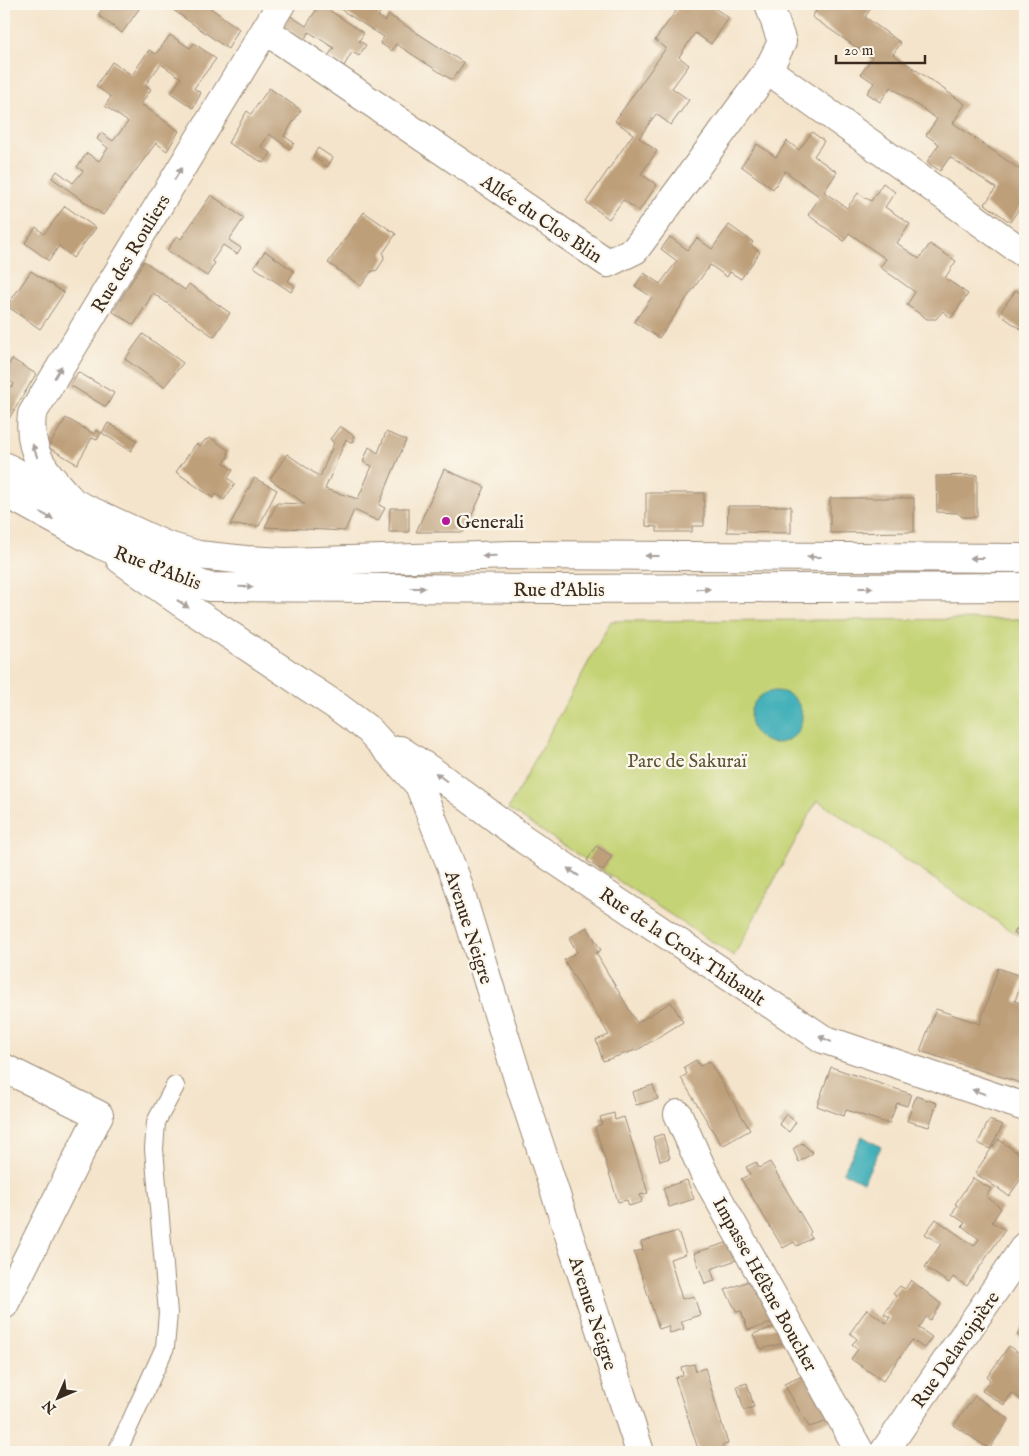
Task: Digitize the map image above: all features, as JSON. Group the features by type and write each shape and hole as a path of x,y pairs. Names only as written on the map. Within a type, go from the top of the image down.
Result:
{"street":[{"name":"Rue des Rouliers","path":"74,503 50,478 35,454 30,432 32,414 280,4"},
{"name":"Allée du Clos Blin","path":"265,30 608,263 635,250 768,70 782,42 769,4"},
{"path":"768,70 1025,254"},
{"name":"Rue d'Ablis","path":"4,466 130,530 164,545 198,555 285,562 512,555 1025,558"},
{"path":"4,492 101,544"},
{"name":"Rue d'Ablis","path":"101,544 168,573 209,586 369,588 1025,588"},
{"name":"Avenue Neigre","path":"101,544 225,632 338,707 369,730 419,785 456,878 520,1085 640,1452"},
{"path":"198,555 225,632"},
{"name":"Rue de la Croix Thibault","path":"369,730 435,773 525,840 823,1039 1025,1107"},
{"path":"4,1068 99,1115 4,1305"},
{"name":"Impasse Hélène Boucher","path":"678,1114 703,1170 860,1452"},
{"name":"Rue Delavoipière","path":"884,1452 1025,1246"}],"lane":[{"path":"117,1452 165,1347 168,1313 154,1149 156,1122 175,1086"}],"green space":[{"name":"Parc de Sakuraï","path":"1025,619 1025,916 1014,933 817,800 734,956 508,809 611,621"}],"water":[{"path":"771,691 781,691 790,695 798,703 802,717 798,731 790,739 781,743 771,743 762,739 754,731 750,722 750,712 754,703 762,695"},
{"path":"862,1136 881,1147 863,1182 843,1172"}],"building":[{"path":"106,4 138,4 141,6 122,33 98,15"},
{"path":"165,4 205,4 239,29 228,49"},
{"path":"320,4 364,33 359,41 366,45 359,56 352,52 344,66 328,56 334,48 309,32 304,40 283,27 289,15 306,26"},
{"path":"332,4 370,4 380,13 378,16 385,21 389,15 464,63 452,80 396,44 392,51 380,43 384,37"},
{"path":"681,4 716,4 713,7 729,18 711,44 695,33 679,57 689,65 672,88 689,100 671,125 656,114 639,138 657,151 641,174 657,185 639,211 623,200 609,219 586,202 633,134 615,121 666,48 655,40"},
{"path":"821,4 874,4 865,17 901,43 893,54 965,104 953,123 1025,173 1025,209 1021,206 1010,222 985,204 996,188 950,157 940,171 927,162 939,144 926,135 937,119 891,87 880,102 867,93 874,83 861,74 872,58 812,17"},
{"path":"170,35 190,48 194,43 216,59 194,88 201,93 193,108 171,93 181,78 161,64 145,85 151,89 141,104 179,131 167,151 156,143 103,215 52,178 57,171 73,183 83,171 77,167 87,153 99,161 108,148 97,139 101,133 113,141 128,122 105,106 111,97 96,86 112,62 132,75 149,50 156,54"},
{"path":"269,88 301,110 284,136 294,143 290,149 269,134 261,147 271,153 264,163 228,143 247,111 251,114"},
{"path":"812,132 824,141 814,156 837,172 824,192 847,208 858,193 871,201 883,183 895,192 885,207 910,224 897,243 919,259 930,244 956,261 945,278 968,294 951,318 943,311 936,319 927,319 907,305 915,292 880,267 886,259 849,233 844,241 808,215 820,197 785,171 773,189 741,166 757,144 776,157 787,141 799,150"},
{"path":"318,148 333,158 327,167 313,156"},
{"path":"211,195 244,218 229,240 241,248 237,254 223,245 212,261 215,263 207,276 167,250 177,236 181,239"},
{"path":"65,206 96,228 73,258 59,246 49,261 25,243 36,227 44,234"},
{"path":"364,212 396,234 383,253 384,259 377,270 371,272 361,286 328,263"},
{"path":"729,225 753,242 751,245 760,252 741,279 730,272 727,277 710,265 659,338 634,322 652,297 635,286 644,273 660,284 677,261 661,249 670,237 688,250 697,238 712,249"},
{"path":"265,251 294,271 288,281 295,286 291,292 254,267"},
{"path":"144,261 185,290 189,284 230,313 214,337 153,293 134,325 113,312"},
{"path":"31,271 64,293 40,329 7,306"},
{"path":"1016,290 1025,297 1025,332 999,314"},
{"path":"143,334 183,363 164,387 125,359"},
{"path":"12,359 36,374 4,427 4,382 12,387 14,384 4,377 4,373"},
{"path":"78,372 114,393 106,407 70,385"},
{"path":"66,418 94,434 96,430 101,433 97,440 92,438 77,464 48,447"},
{"path":"108,423 137,440 131,451 102,433"},
{"path":"340,426 354,436 352,443 346,439 325,489 358,499 372,466 363,462 369,447 378,453 386,432 406,440 379,505 385,508 378,521 354,510 345,531 265,527 277,503 305,504 270,479 287,454 320,477 334,443 330,439"},
{"path":"211,438 228,450 228,457 224,463 233,470 228,478 235,484 224,500 216,494 213,498 176,472 196,444 200,446 205,440"},
{"path":"444,469 485,487 464,532 416,532"},
{"path":"977,475 977,517 962,517 958,513 937,512 936,476"},
{"path":"254,478 277,490 259,526 230,525"},
{"path":"646,493 704,493 704,526 692,526 692,532 657,532 657,527 646,526"},
{"path":"830,498 914,498 914,532 830,533"},
{"path":"728,506 791,506 791,533 727,532"},
{"path":"390,508 409,508 409,532 389,532"},
{"path":"596,846 612,856 603,871 587,861"},
{"path":"1022,921 1025,923 1024,939 1014,933"},
{"path":"587,927 601,950 596,953 637,1023 671,1002 683,1022 639,1049 603,1061 596,1040 609,1035 564,960 577,952 569,938"},
{"path":"998,968 1023,977 1015,1001 1025,1005 1024,1084 920,1051 936,1009 980,1024"},
{"path":"696,1060 700,1066 709,1061 750,1130 722,1146 681,1078 687,1074 684,1067"},
{"path":"831,1067 911,1094 907,1106 897,1103 889,1124 846,1110 844,1116 817,1106"},
{"path":"653,1085 658,1099 636,1105 632,1092"},
{"path":"916,1096 937,1103 929,1127 907,1121"},
{"path":"614,1113 615,1120 624,1117 648,1193 640,1195 642,1202 629,1206 627,1200 618,1202 595,1127 602,1124 600,1117"},
{"path":"786,1114 796,1122 789,1132 779,1124"},
{"path":"989,1120 1003,1125 990,1149 978,1143"},
{"path":"663,1134 670,1158 660,1161 653,1137"},
{"path":"998,1139 1025,1158 1025,1173 1009,1196 975,1173"},
{"path":"802,1143 813,1153 799,1162 793,1149"},
{"path":"756,1162 759,1168 770,1162 811,1232 809,1234 812,1238 797,1246 794,1242 783,1248 741,1179 750,1174 746,1167"},
{"path":"973,1178 991,1189 986,1196 1001,1208 992,1222 1005,1230 967,1286 953,1277 949,1283 925,1267 941,1244 925,1234 936,1219 974,1246 979,1239 962,1226 965,1223 952,1214 957,1205 955,1204"},
{"path":"687,1180 694,1199 669,1207 663,1188"},
{"path":"678,1231 686,1254 670,1259 682,1299 694,1296 700,1315 681,1321 684,1329 670,1333 668,1326 659,1329 634,1252 643,1250 641,1242"},
{"path":"726,1243 739,1259 711,1269 715,1281 705,1284 694,1253"},
{"path":"751,1280 775,1322 748,1330 741,1311 737,1312 725,1290"},
{"path":"911,1280 941,1304 930,1320 926,1317 919,1328 932,1337 924,1348 912,1340 883,1381 851,1359 858,1349 852,1344 857,1339 850,1333 867,1309 886,1323 890,1317 884,1314 896,1296 893,1294 900,1286 905,1289"},
{"path":"1025,1322 1025,1340 1017,1335"},
{"path":"778,1326 788,1342 761,1349 753,1334"},
{"path":"1009,1346 1025,1358 1025,1400 1012,1393 1004,1405 982,1391 990,1380 987,1377"},
{"path":"694,1364 696,1371 705,1368 728,1444 722,1445 725,1452 708,1452 708,1450 699,1452 675,1378 683,1375 681,1367"},
{"path":"807,1374 834,1419 809,1427 784,1384"},
{"path":"747,1383 754,1407 744,1410 737,1386"},
{"path":"975,1396 1009,1419 989,1449 954,1425"}],"place":[{"name":"Generali","path":"446,521"}]}
